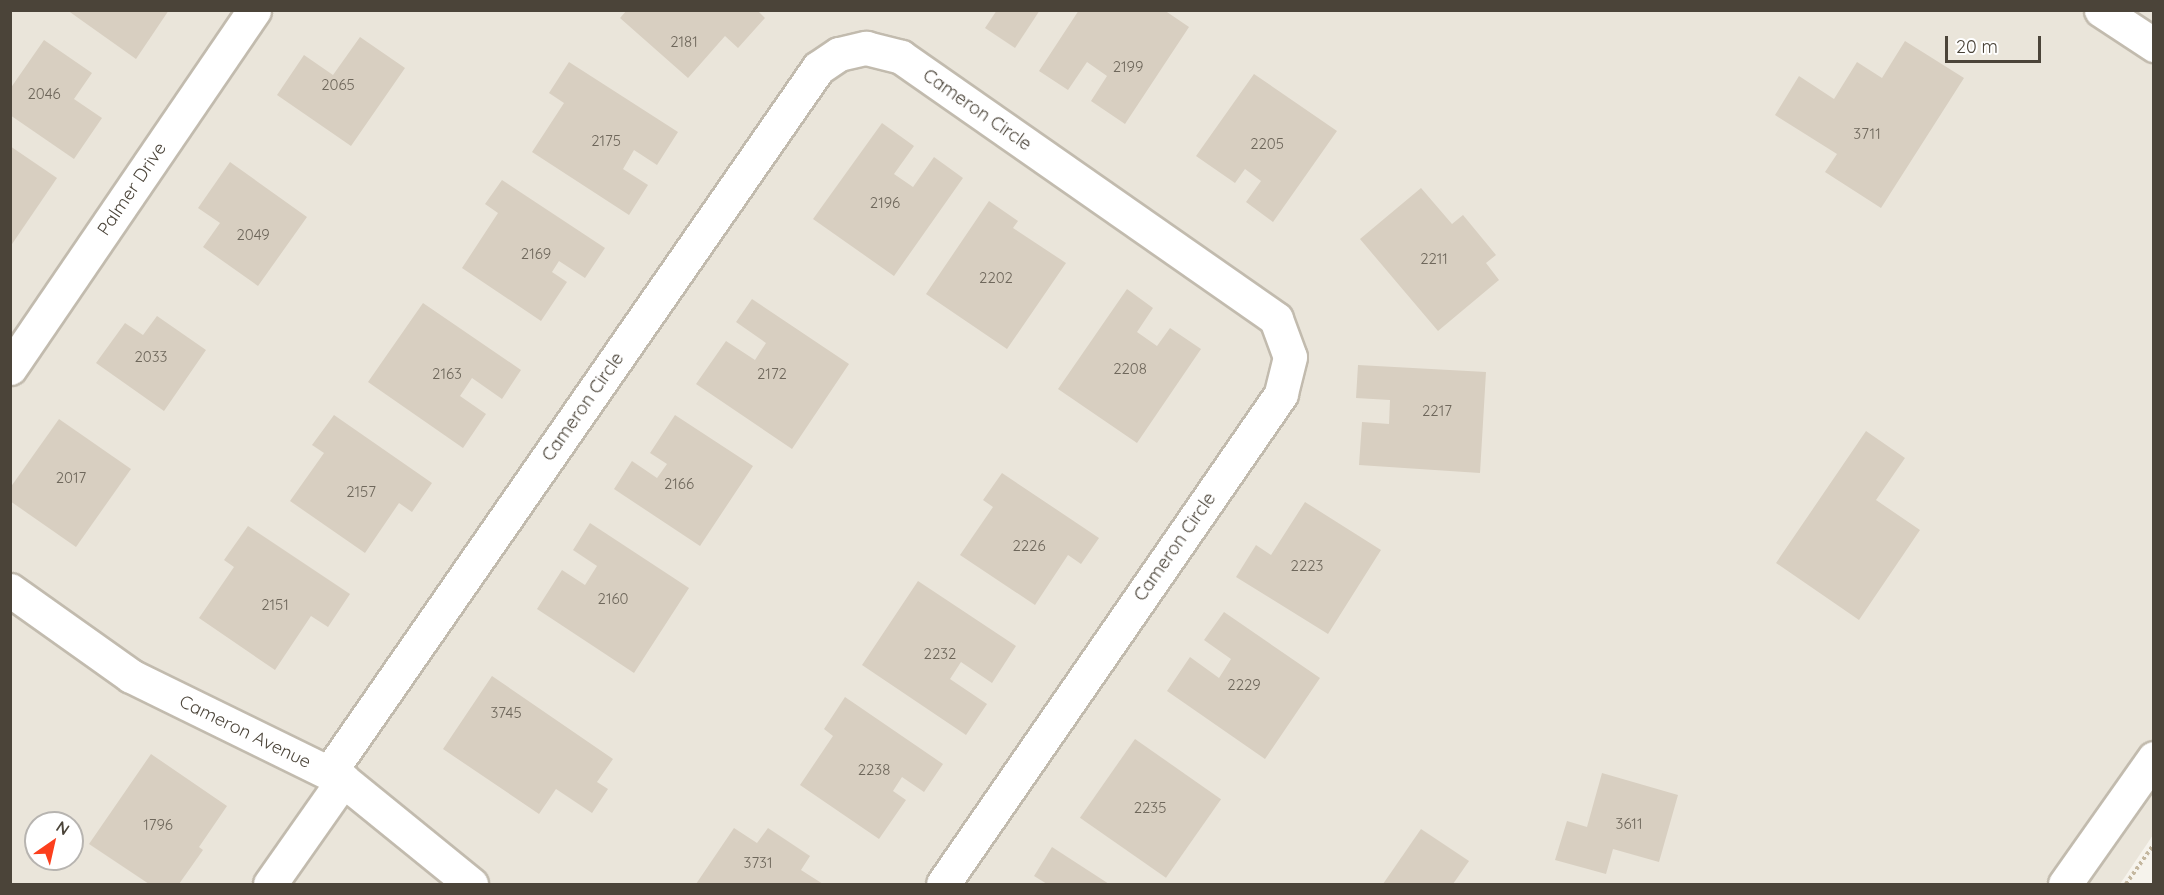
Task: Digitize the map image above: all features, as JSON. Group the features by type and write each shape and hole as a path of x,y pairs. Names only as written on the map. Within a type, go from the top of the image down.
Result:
{"street":[{"name":"Palmer Drive","path":"10,368 254,10"},
{"path":"2101,10 2154,45"},
{"name":"Cameron Circle","path":"270,885 336,776 818,68 839,54 866,48 901,57 1276,319 1290,357 1281,393 943,885"},
{"name":"Cameron Avenue","path":"10,591 131,676 336,776 471,885"},
{"path":"2065,885 2154,758"}],"path":[{"path":"2126,885 2154,844"}],"shaded area":[{"path":"10,11 2153,11 2153,835 2120,884 11,884"}],"building":[{"path":"67,10 169,10 136,59"},
{"path":"627,10 757,10 765,18 738,48 725,36 688,78 620,18"},
{"path":"997,10 1040,10 1015,48 985,28"},
{"path":"1079,10 1164,10 1189,27 1125,124 1091,101 1107,76 1087,62 1068,90 1039,71"},
{"path":"360,37 405,68 351,146 277,95 304,55 333,75"},
{"path":"44,40 92,73 74,99 102,118 74,159 10,115 10,89"},
{"path":"1905,41 1964,78 1881,208 1825,172 1837,154 1775,115 1799,76 1834,99 1857,62 1882,78"},
{"path":"569,62 678,132 657,165 634,150 623,169 648,185 629,215 532,152 564,103 549,93"},
{"path":"1254,74 1337,131 1273,222 1246,202 1261,181 1245,169 1235,183 1196,156"},
{"path":"882,123 914,146 894,174 913,187 934,157 963,178 894,276 813,219"},
{"path":"10,146 57,178 10,247"},
{"path":"230,162 307,217 258,286 203,247 220,223 198,208"},
{"path":"502,180 605,248 585,278 559,261 552,272 567,282 541,321 462,268 498,213 485,204"},
{"path":"1421,188 1452,224 1463,215 1496,255 1486,263 1499,280 1438,331 1360,239"},
{"path":"989,201 1018,221 1013,228 1066,263 1007,349 926,294"},
{"path":"1127,289 1153,308 1137,332 1157,346 1170,328 1201,349 1137,443 1058,389"},
{"path":"752,299 849,364 792,449 696,384 726,341 755,360 766,343 736,322"},
{"path":"423,303 521,370 502,399 472,378 460,396 486,414 463,448 368,382"},
{"path":"157,316 206,350 164,411 96,363 125,323 143,335"},
{"path":"1358,365 1486,372 1480,473 1359,465 1362,422 1389,424 1390,400 1356,398"},
{"path":"334,415 432,483 412,512 399,503 365,553 290,501 324,453 312,445"},
{"path":"675,415 753,466 700,546 614,489 632,461 657,478 667,464 650,453"},
{"path":"59,419 131,469 76,547 10,501 10,488"},
{"path":"1866,431 1905,458 1876,500 1920,530 1859,620 1776,563"},
{"path":"1002,473 1099,538 1081,564 1068,555 1035,605 960,555 993,507 983,500"},
{"path":"1305,502 1381,550 1328,634 1236,577 1256,545 1271,555"},
{"path":"590,523 689,588 634,673 537,609 562,570 585,585 597,566 573,550"},
{"path":"248,526 350,594 328,627 311,616 275,670 199,618 234,567 224,560"},
{"path":"918,581 1016,646 992,683 961,662 950,679 987,704 966,735 862,665"},
{"path":"1224,612 1320,678 1265,759 1167,691 1190,657 1219,678 1231,659 1204,640"},
{"path":"492,676 613,759 597,782 608,789 592,813 556,789 539,814 443,749"},
{"path":"845,697 943,764 924,792 902,777 893,791 906,800 879,839 800,785 833,736 824,729"},
{"path":"1135,739 1221,799 1166,878 1080,818"},
{"path":"151,754 227,806 199,847 203,850 179,884 149,884 89,844"},
{"path":"1602,773 1678,795 1659,862 1613,849 1606,874 1555,860 1567,821 1587,827"},
{"path":"734,828 757,843 768,828 810,856 801,870 823,884 696,884"},
{"path":"1421,829 1469,861 1453,884 1383,884"},
{"path":"1052,847 1109,884 1047,884 1034,876"}]}
